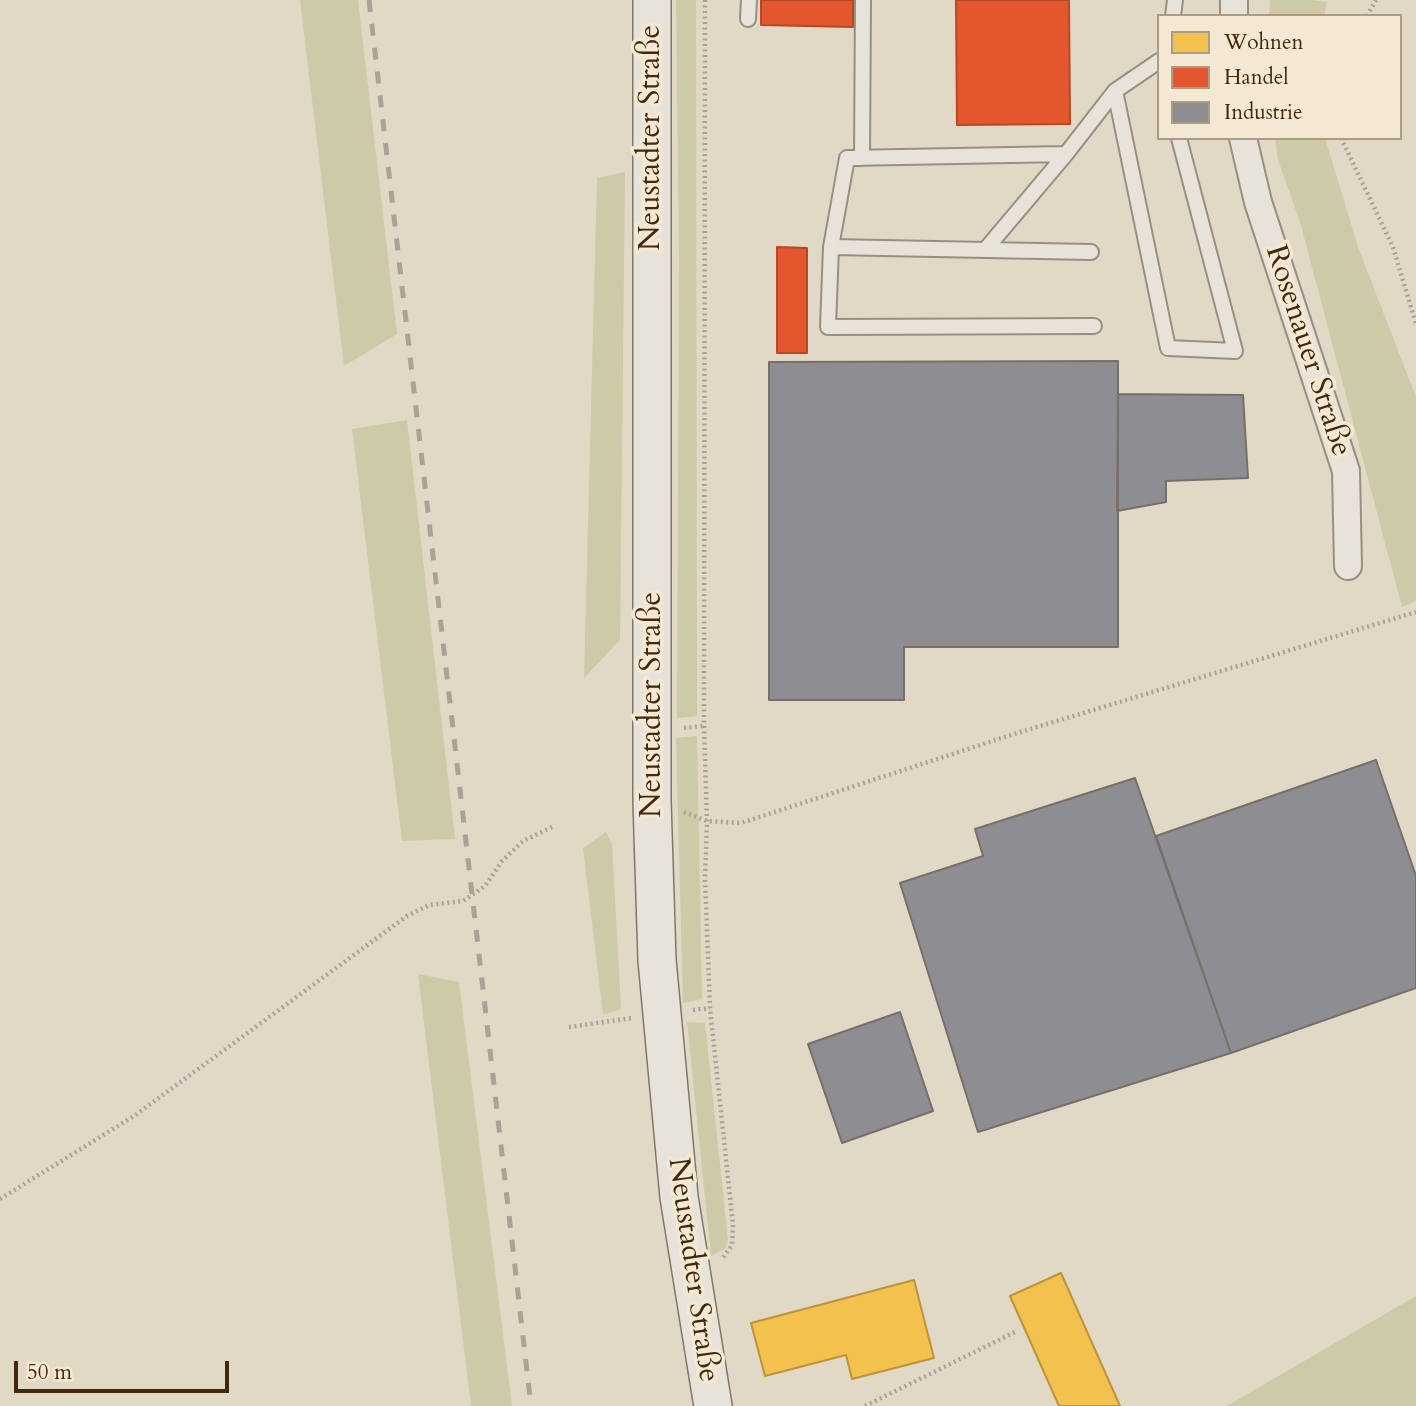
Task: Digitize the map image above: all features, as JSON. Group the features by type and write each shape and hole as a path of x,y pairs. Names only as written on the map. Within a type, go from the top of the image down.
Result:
{"street":[{"name":"Neustadter Straße","path":"652,0 652,801 657,960 679,1197 713,1406"},
{"name":"Rosenauer Straße","path":"1244,140 1258,202 1346,471 1348,566"}],"lane":[{"path":"748,19 749,0"},
{"path":"862,158 863,0"},
{"path":"985,250 1115,91 1157,62"},
{"path":"1115,91 1168,348 1235,351 1180,140"},
{"path":"1066,154 847,158 831,247 828,327 1094,326"},
{"path":"831,247 1091,252"}],"path":[{"path":"705,0 704,726 708,821 705,878 710,1008 733,1225 732,1245 717,1266"},
{"path":"1343,140 1393,247 1416,324"},
{"path":"708,821 741,823 1014,734 1416,612"},
{"path":"0,1199 134,1116 407,916 429,905 463,901 485,886 502,861 523,841 552,827"},
{"path":"569,1027 636,1017"},
{"path":"865,1406 1015,1332"}],"shaded area":[{"path":"300,0 358,0 397,334 344,366"},
{"path":"676,0 696,0 697,716 677,718 679,259"},
{"path":"1270,0 1327,2 1324,14 1269,14"},
{"path":"1275,140 1326,140 1358,247 1416,397 1416,601 1402,607 1300,222 1278,160"},
{"path":"625,172 620,640 584,678 597,178"},
{"path":"407,420 455,839 402,841 352,429"},
{"path":"697,736 702,999 683,1003 676,738"},
{"path":"606,832 612,844 621,1009 603,1015 583,848"},
{"path":"418,974 459,982 512,1406 471,1406"},
{"path":"687,1022 705,1023 728,1240 725,1249 711,1256"},
{"path":"1416,1296 1416,1406 1226,1406 1232,1403"}],"building: Wohnen":[{"path":"1061,1273 1120,1406 1059,1406 1010,1296"},
{"path":"914,1280 934,1358 852,1379 846,1355 765,1376 751,1323"}],"building: Handel":[{"path":"761,0 853,0 853,27 761,25"},
{"path":"956,0 1069,0 1070,124 957,125"},
{"path":"777,247 807,248 807,353 777,353"}],"building: Industrie":[{"path":"1118,361 1118,647 904,647 904,700 769,700 769,362"},
{"path":"1118,394 1243,395 1248,478 1166,481 1166,502 1117,511"},
{"path":"1376,760 1416,876 1416,988 1231,1053 1156,836"},
{"path":"1135,778 1231,1053 978,1132 900,883 983,856 975,829"},
{"path":"900,1012 933,1111 842,1143 808,1044"}],"railway":[{"path":"369,0 531,1406"}]}
